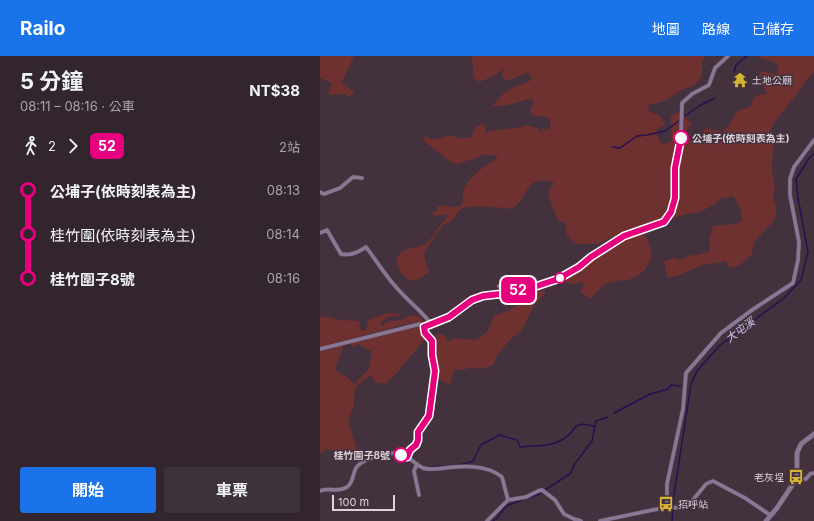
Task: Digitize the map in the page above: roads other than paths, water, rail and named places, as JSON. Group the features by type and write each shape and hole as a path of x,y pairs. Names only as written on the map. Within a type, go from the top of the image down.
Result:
{"street":[{"path":"424,327 449,317 472,300 483,296 511,292 558,279 579,267 591,257 624,236 664,222 671,212 675,198 675,168 681,136 682,103 692,94 709,85 715,68 728,56"},
{"path":"669,507 667,484 683,409 686,373 721,333 752,310 793,283 798,260 799,242 790,195 790,179 794,167 814,140"},
{"path":"320,192 324,194 340,188 353,177 362,178"},
{"path":"320,234 327,230 342,254 348,255 356,253 366,247 395,287 426,317 429,324"},
{"path":"499,286 511,292"},
{"path":"320,349 420,324 424,327"},
{"path":"407,457 410,450 416,445 418,440 418,432 429,416 435,371 432,355 432,341 425,333 424,327"},
{"path":"766,521 777,508 797,478 798,453 800,444 814,434"},
{"path":"320,491 329,489 343,490 348,487 360,462 367,459 396,453 407,457 423,468 437,469 470,466 484,469 499,475 502,477 508,500"},
{"path":"417,464 414,471 419,495"},
{"path":"797,478 806,479 810,474 814,473"},
{"path":"600,521 669,507 680,508 688,506 706,484 713,481 745,498 770,515"},
{"path":"487,521 508,500 526,497 542,490 555,500 564,514 581,521"}],"waterway":[{"path":"734,72 736,65 747,56"},
{"path":"685,116 699,106 715,98"},
{"path":"612,147 620,148 637,136 665,131 679,121"},
{"name":"大屯溪","path":"672,521 674,495 691,384 697,371 719,346 784,298 801,280 808,252 796,179 810,157 814,154"},
{"path":"614,413 650,394 668,389 671,385 681,386"},
{"path":"493,521 506,506 539,494 571,473 574,465 592,441 596,421 608,417"},
{"path":"447,466 464,464 473,461 481,445 499,435 517,440 520,447 544,445 558,442 565,438 576,426 583,424 594,426"},
{"path":"427,467 443,466"}],"place":[{"name":"土地公廟","path":"740,80"},
{"name":"公埔子(依時刻表為主)","path":"681,138"},
{"name":"桂竹圍子8號","path":"401,455"},
{"name":"老灰埕","path":"796,477"},
{"name":"招呼站","path":"666,504"}]}
